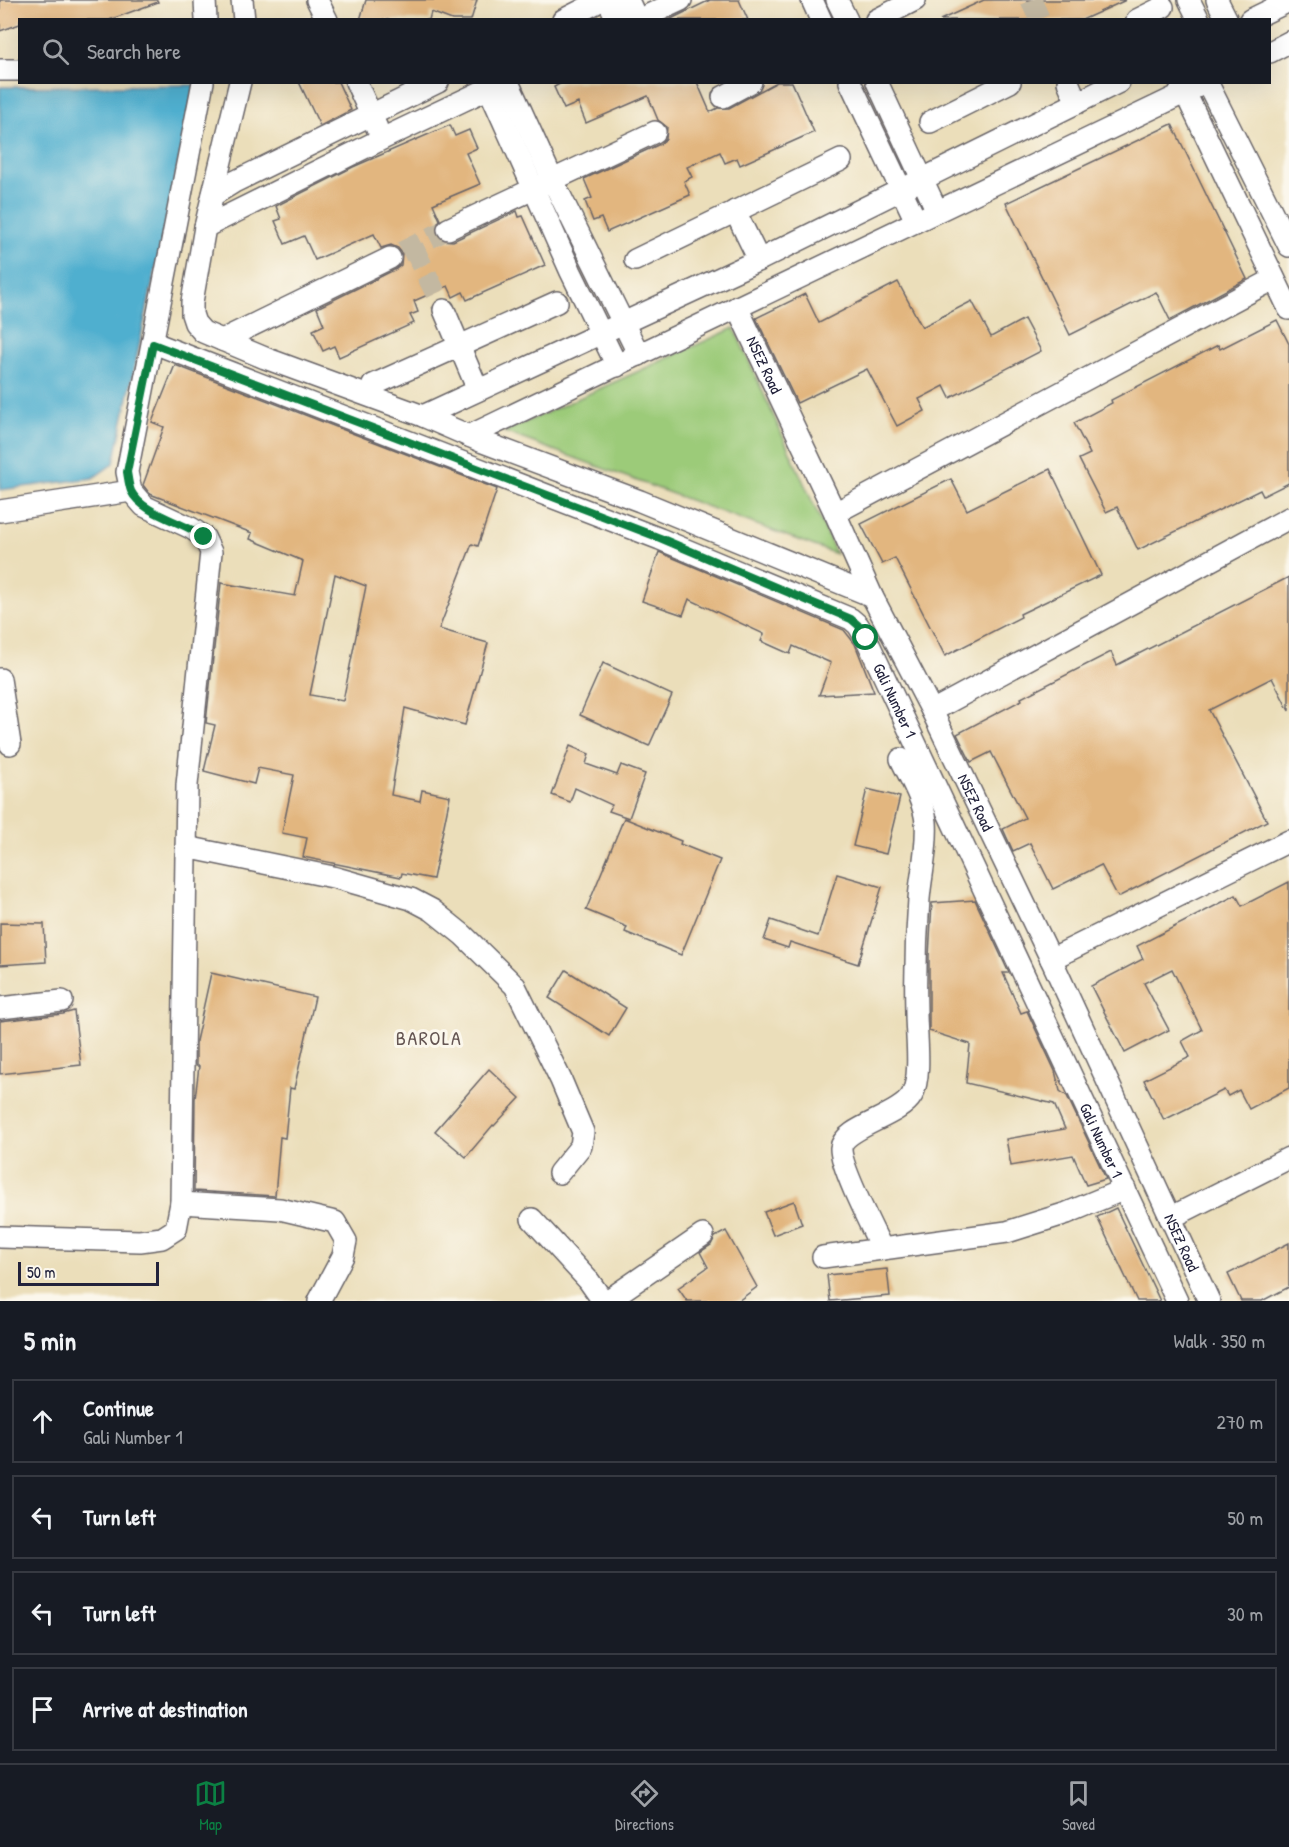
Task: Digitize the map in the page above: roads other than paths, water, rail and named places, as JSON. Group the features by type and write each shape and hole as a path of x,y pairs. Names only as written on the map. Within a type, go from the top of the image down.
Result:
{"street":[{"path":"206,0 206,18"},
{"path":"242,0 244,18"},
{"path":"317,0 326,18"},
{"path":"567,18 602,0"},
{"path":"608,0 616,18"},
{"path":"628,0 636,18"},
{"path":"641,18 681,0"},
{"path":"812,0 820,18"},
{"path":"837,0 846,18"},
{"path":"880,18 915,0"},
{"path":"1189,0 1197,18"},
{"path":"1217,0 1226,18"},
{"path":"1254,18 1289,1"},
{"path":"1141,18 1163,7"},
{"path":"1271,51 1289,42"},
{"path":"0,70 18,70"},
{"path":"0,1237 140,1241 162,1238 176,1228 181,1203 187,785 212,552 204,537 191,528 144,506 131,490 127,472 203,84"},
{"path":"240,84 205,227 192,314 195,323 203,332 702,526 872,596"},
{"path":"357,84 382,139"},
{"path":"213,195 234,182 434,84"},
{"path":"723,97 747,84"},
{"path":"851,84 916,221"},
{"path":"878,84 937,211"},
{"path":"930,122 1006,84"},
{"path":"1069,84 1077,103"},
{"path":"423,416 759,260 1115,84"},
{"path":"469,436 937,211 1182,88 1199,84"},
{"path":"1208,84 1289,246"},
{"path":"205,227 382,139 500,85"},
{"path":"500,85 552,179 621,323 639,355"},
{"path":"500,85 533,188 617,366"},
{"path":"1182,88 1289,309"},
{"path":"448,229 655,132"},
{"path":"285,158 297,181"},
{"path":"635,260 841,160"},
{"path":"735,211 759,260"},
{"path":"222,340 390,258"},
{"path":"835,513 1274,279"},
{"path":"373,385 557,302"},
{"name":"NSEZ Road","path":"737,307 872,596 932,711 1051,959 1209,1301"},
{"path":"444,310 478,390"},
{"name":"Gali Number 1","path":"153,344 660,538 851,619 858,625 1177,1301"},
{"path":"0,511 131,490"},
{"path":"932,711 1289,518"},
{"path":"0,679 10,744"},
{"path":"882,1249 849,1176 841,1147 846,1137 899,1108 909,1099 914,1091 917,1072 915,977 926,820 901,759"},
{"path":"1051,959 1289,841"},
{"path":"186,847 333,878 411,899 432,910 463,935 515,986 583,1132 581,1146 559,1173"},
{"path":"0,1008 63,1002"},
{"path":"1170,1218 1289,1158"},
{"path":"823,1257 1007,1232 1067,1213 1125,1189"},
{"path":"181,1203 280,1209 335,1222 346,1241 343,1256 319,1301"},
{"path":"532,1219 605,1301 703,1235"}],"water":[{"path":"195,85 114,463 93,478 0,490 0,87"}],"tunnel":[{"path":"1031,0 1039,18"},
{"path":"402,252 448,229"},
{"path":"413,247 444,310"}],"district":[{"name":"BAROLA","path":"429,1038"}]}
